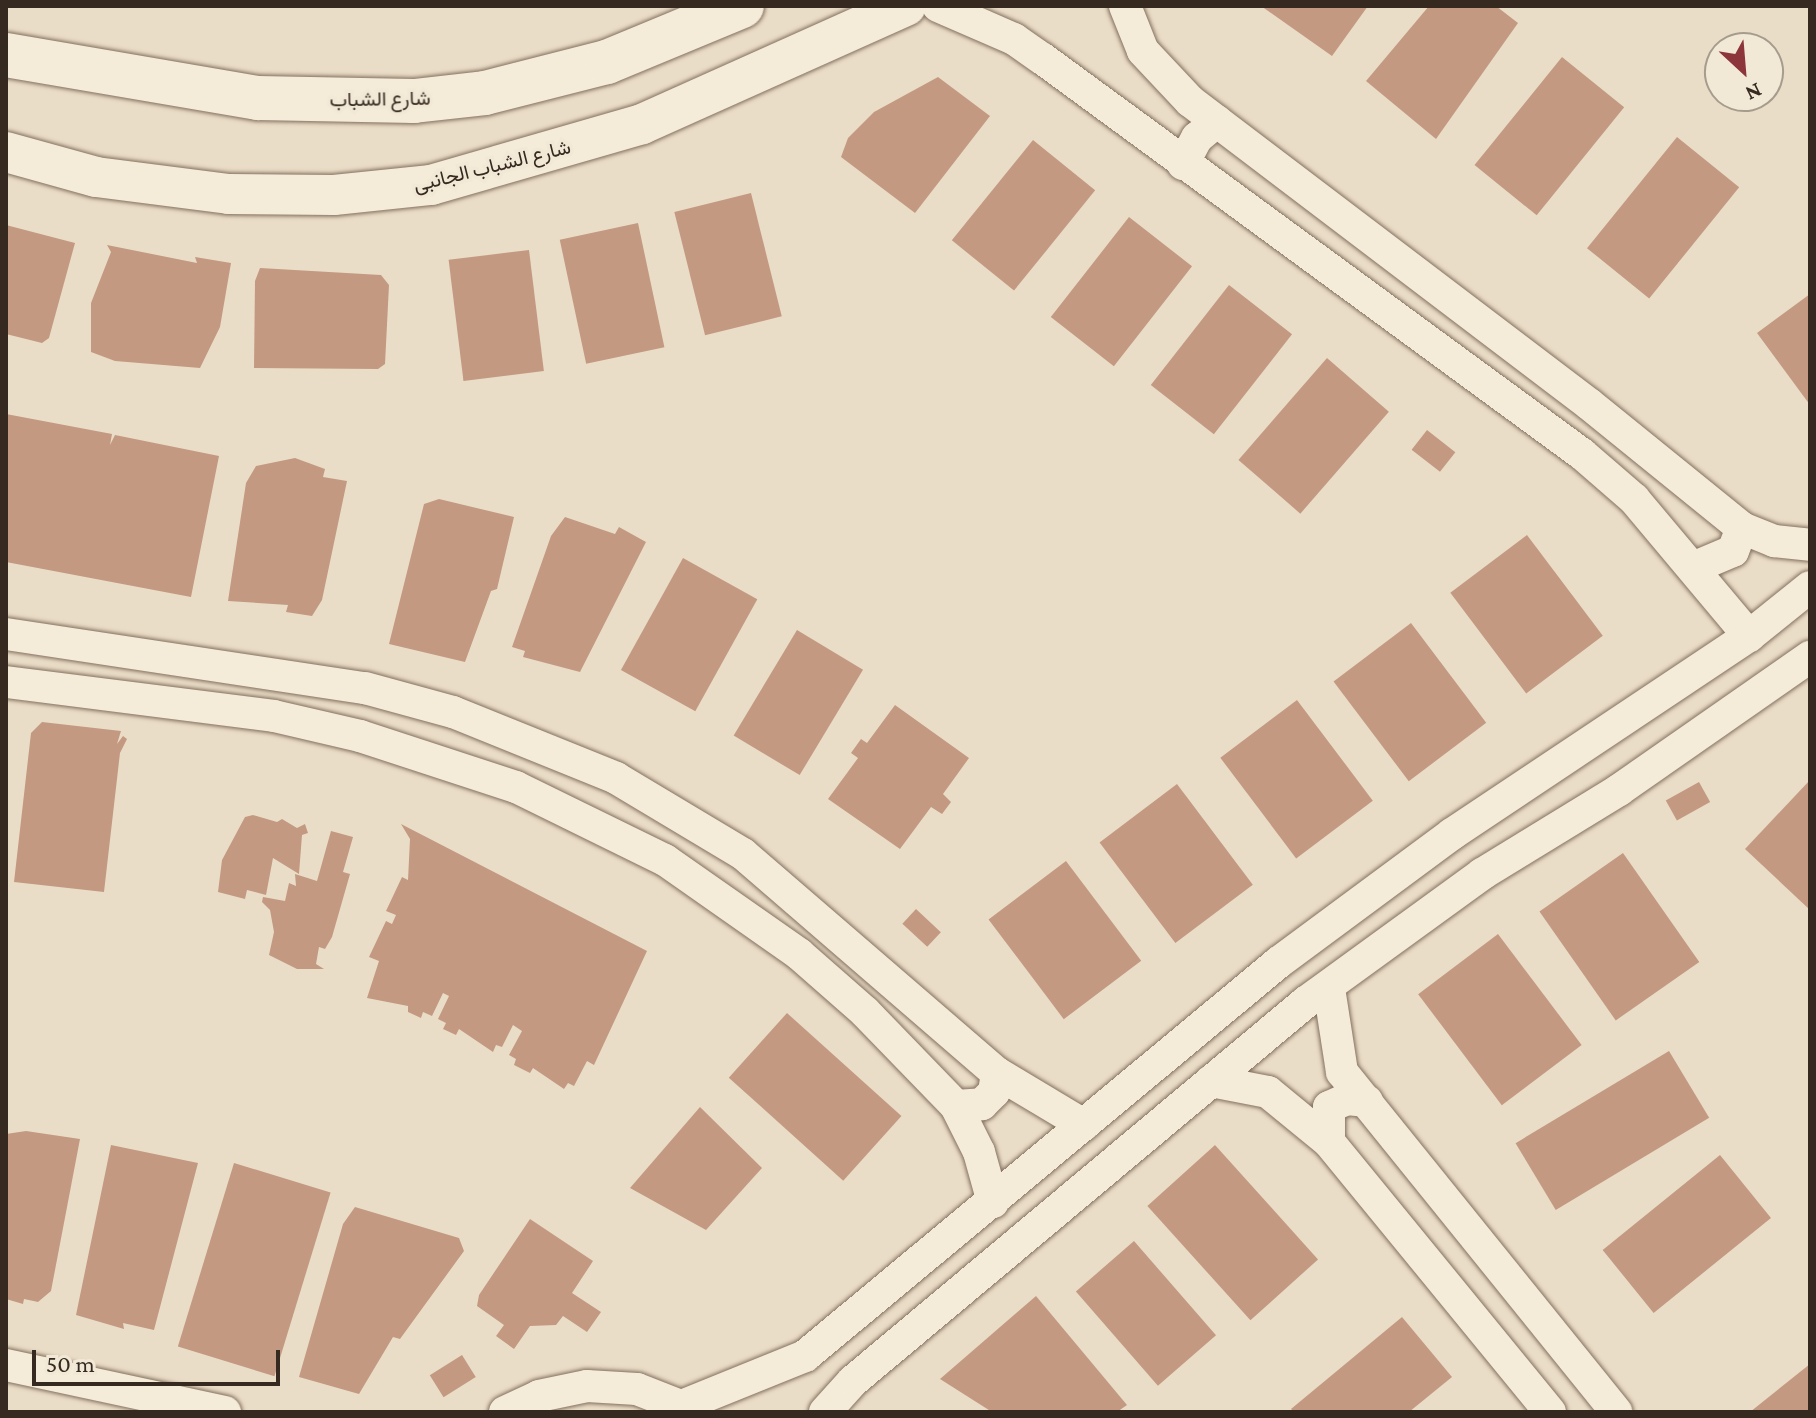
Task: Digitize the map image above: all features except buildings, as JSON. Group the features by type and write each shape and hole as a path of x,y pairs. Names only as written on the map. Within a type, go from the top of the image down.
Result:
{"main road":[{"name":"شارع الشباب","path":"6,55 258,98 414,101 485,93 607,62 742,6"}],"street":[{"name":"شارع الشباب الجانبى","path":"6,152 96,177 229,194 334,195 431,185 642,124 906,6"},
{"path":"938,6 1014,39 1582,454 1634,499 1695,567 1749,636"},
{"path":"1125,6 1143,51 1165,79 1217,121 1589,404 1742,528 1774,541 1810,545"},
{"path":"1183,164 1197,138 1217,121"},
{"path":"1695,567 1733,551 1742,528"},
{"path":"505,1412 539,1396 587,1386 637,1389 690,1408 805,1356 993,1202 1195,1029 1365,898 1749,636 1810,587"},
{"path":"6,634 365,688 453,712 616,778 681,815 801,899 997,1073 1084,1125"},
{"path":"825,1412 853,1381 1211,1081 1329,988 1482,874 1619,790 1805,665"},
{"path":"6,682 274,716 354,736 516,787 665,860 799,954 865,1012 956,1106 979,1152 993,1202"},
{"path":"354,736 365,688"},
{"path":"1329,988 1335,1053 1342,1072 1616,1412"},
{"path":"956,1106 982,1104 994,1092 997,1073"},
{"path":"1211,1081 1268,1092 1329,1142 1550,1412"},
{"path":"1329,1142 1329,1107 1347,1099 1367,1101"},
{"path":"805,1356 819,1380 853,1381"},
{"path":"6,1365 225,1412"}]}
